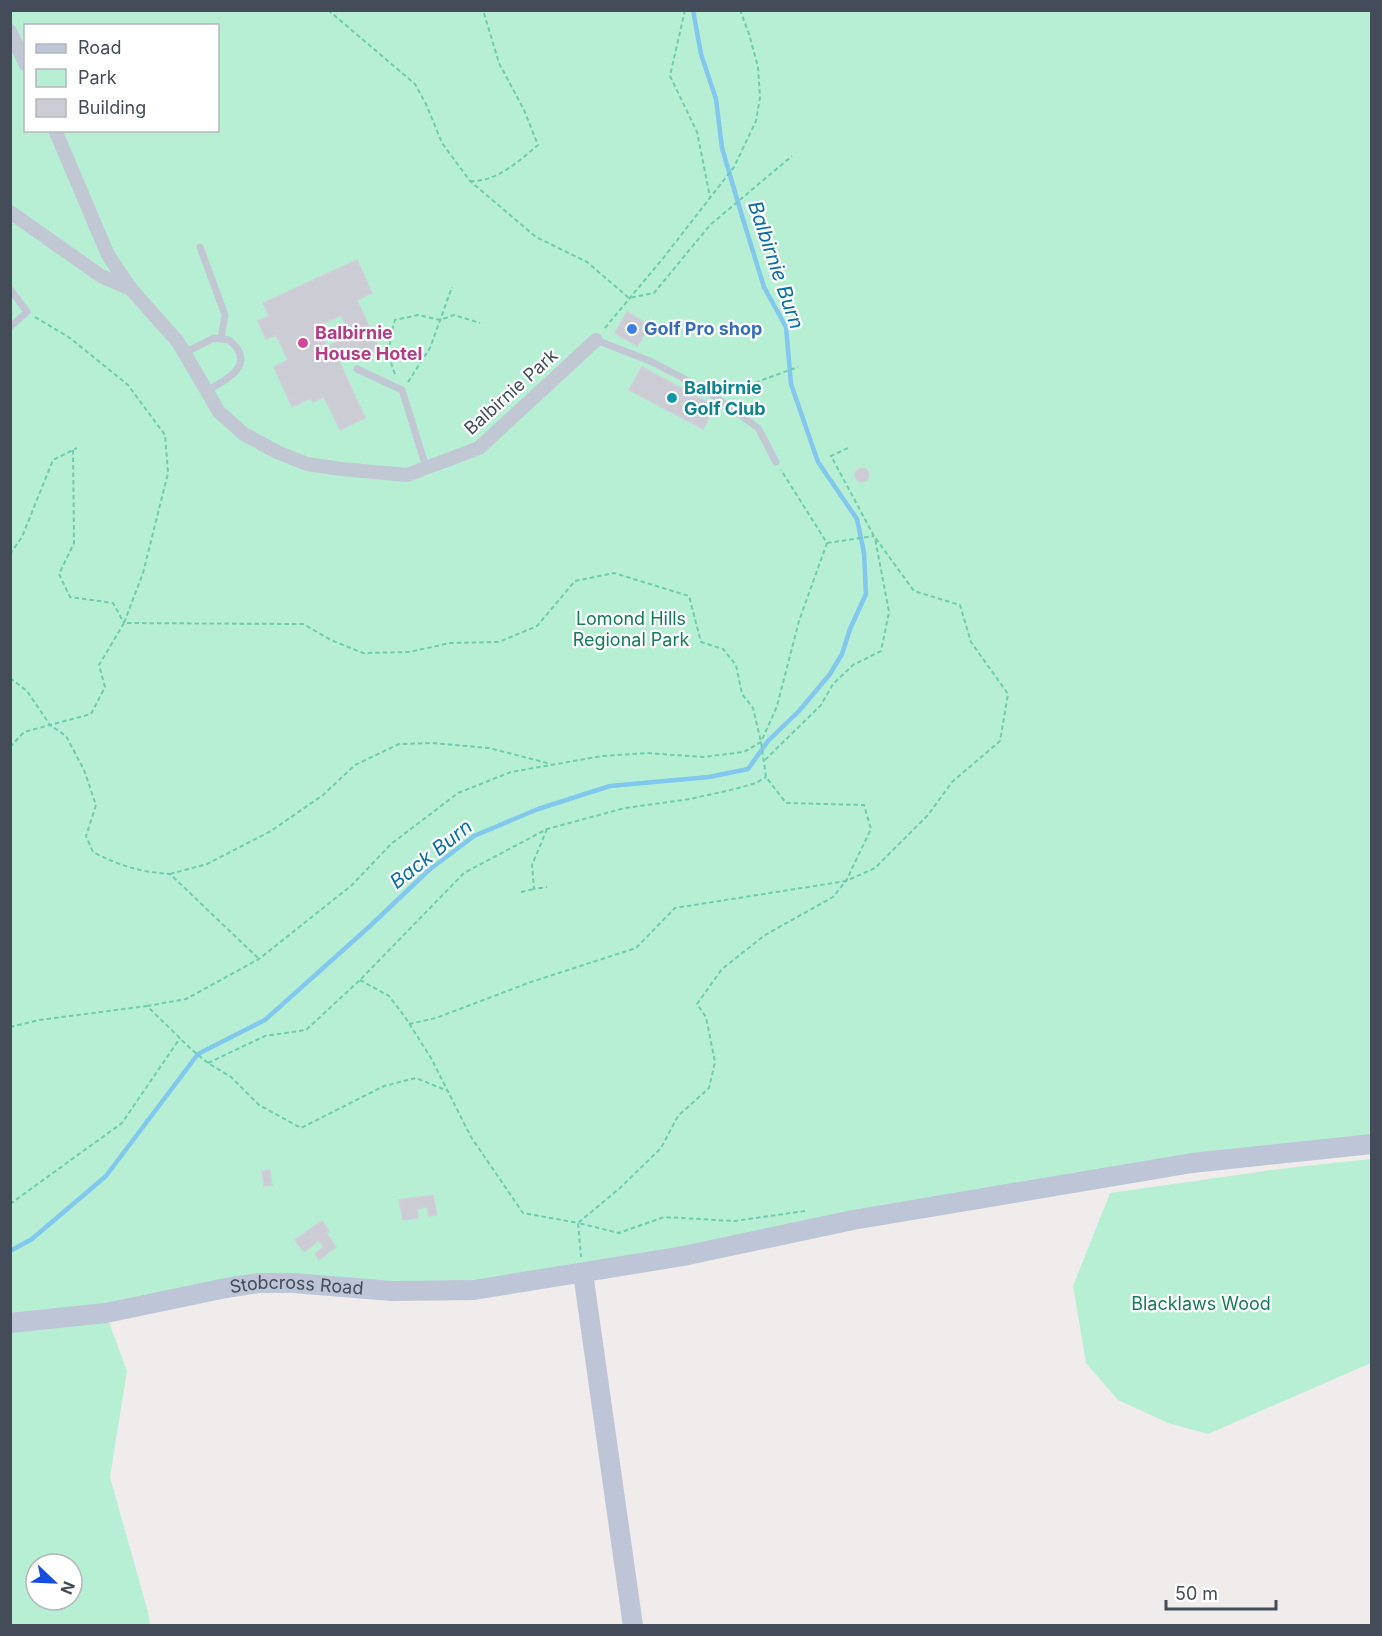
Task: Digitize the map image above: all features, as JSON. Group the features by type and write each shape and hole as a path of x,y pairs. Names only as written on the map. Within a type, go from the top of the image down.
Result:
{"street":[{"path":"10,31 24,61"},
{"name":"Balbirnie Park","path":"56,132 108,255 131,289 178,342 219,412 244,434 277,452 307,464 407,475 479,448 596,340"},
{"name":"Balbirnie Park","path":"10,212 101,276 131,289"},
{"name":"Stobcross Road","path":"10,1323 106,1313 258,1283 434,1292 474,1290 583,1274 853,1221 1192,1163 1371,1144"},
{"path":"583,1274 633,1626"}],"lane":[{"path":"200,248 225,315 221,338"},
{"path":"10,289 27,312 10,327"},
{"path":"184,354 206,341 221,338 229,340 239,352 238,369 228,380 206,391"},
{"path":"596,340 650,361 715,397 758,428 776,462"},
{"path":"357,369 402,390 426,467"}],"path":[{"path":"328,10 415,84 442,143 470,181 536,237 587,262 628,298"},
{"path":"470,181 481,182 513,167 538,145 524,110 499,63 483,10"},
{"path":"685,10 670,76 698,132 710,197"},
{"path":"596,340 734,167 756,121 760,97 758,67 740,10"},
{"path":"628,298 654,293 710,225 792,156"},
{"path":"402,390 430,348 452,287"},
{"path":"10,747 24,732 91,714 105,687 99,665 124,623 143,573 168,473 165,435 128,385 70,338 27,312"},
{"path":"402,390 390,363 389,337 395,320 418,315 440,320 454,315 480,323"},
{"path":"715,397 798,367"},
{"path":"409,1024 436,1018 531,982 636,948 675,908 846,881 875,868 928,815 952,782 1000,741 1008,694 971,642 960,605 914,591 874,536 831,456 848,448"},
{"path":"10,554 22,537 53,460 75,449 74,543 59,574 70,597 113,603 124,623"},
{"path":"776,462 827,543"},
{"path":"827,543 874,536"},
{"path":"764,761 821,705 833,684 846,671 881,651 889,612 874,536"},
{"path":"10,1027 39,1020 186,999 259,959 352,885 391,844 458,793 512,772 602,756 647,753 713,756 744,752 761,742 777,706 799,621 827,543"},
{"path":"124,623 303,624 331,640 363,653 409,652 450,643 499,642 537,626 575,581 614,573 689,596 701,642 723,649 736,665 742,694 753,708 766,777 786,803 864,805 871,829 846,881 833,897 765,935 722,969 697,1004 706,1017 715,1062 709,1088 678,1116 661,1148 620,1188 579,1223"},
{"path":"10,678 27,692 50,725 66,736 84,770 96,805 86,836 93,852 117,864 145,873 170,874 207,864 271,831 323,795 355,765 399,744 432,743 489,748 554,764"},
{"path":"208,1063 265,1036 306,1030 360,980 464,873 547,830 625,808 690,799 735,789 756,783 766,777"},
{"path":"534,890 532,865 547,830"},
{"path":"170,874 259,959"},
{"path":"520,892 547,887"},
{"path":"360,980 389,996 409,1024 431,1058 471,1137 523,1213 619,1233 664,1217 734,1221 806,1211"},
{"path":"147,1006 192,1050 231,1077 259,1105 301,1128 384,1086 416,1078 448,1091"},
{"path":"10,1204 122,1123 180,1038"},
{"path":"579,1223 583,1274"}],"green space":[{"name":"Lomond Hills Regional Park","path":"11,11 1371,11 1371,1144 1192,1163 474,1290 259,1283 106,1314 127,1371 110,1477 150,1625 11,1626"},
{"name":"Blacklaws Wood","path":"1371,1159 1371,1363 1208,1434 1168,1423 1118,1400 1086,1363 1073,1286 1110,1193 1287,1168"}],"building":[{"name":"Balbirnie House Hotel","path":"357,260 372,293 357,300 379,348 365,354 363,351 359,353 358,350 338,359 365,418 340,430 324,397 313,402 311,398 292,407 274,367 288,360 276,335 266,339 258,321 269,316 263,303","holes":["341,315 350,336 327,347 318,326"]},
{"name":"Golf Pro shop","path":"627,312 650,326 637,346 615,333"},
{"name":"Balbirnie Golf Club","path":"642,367 715,406 703,429 629,390"},
{"path":"859,468 865,468 869,475 865,482 859,482 855,478 855,472"},
{"path":"270,1170 272,1185 264,1186 262,1171"},
{"path":"433,1195 437,1215 429,1216 427,1207 417,1209 418,1218 403,1220 399,1200"},
{"path":"322,1221 329,1231 326,1233 336,1247 319,1260 315,1254 324,1247 319,1240 304,1252 295,1240"}],"waterway":[{"name":"Back Burn","path":"10,1251 32,1239 106,1176 198,1054 265,1020 429,870 474,836 538,809 610,786 709,777 748,769 768,741 799,711 830,674 842,654 850,629 866,594 864,553 857,519 818,462 791,384 786,327 764,287 722,148 716,99 701,54 693,10"}],"place":[{"name":"Golf Pro shop","path":"632,329"},
{"name":"Balbirnie House Hotel","path":"303,343"},
{"name":"Balbirnie Golf Club","path":"672,398"}],"water label":[{"name":"Balbirnie Burn","path":"776,265"}]}
